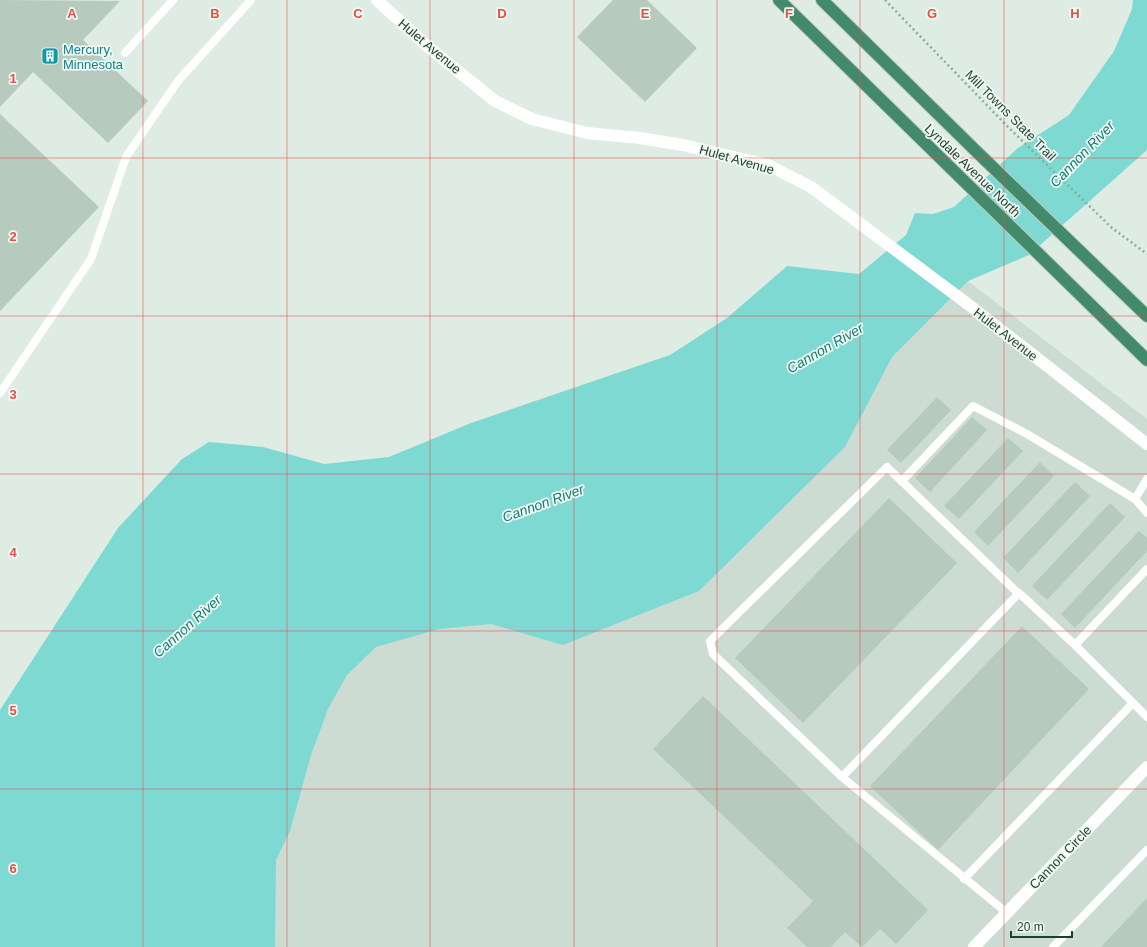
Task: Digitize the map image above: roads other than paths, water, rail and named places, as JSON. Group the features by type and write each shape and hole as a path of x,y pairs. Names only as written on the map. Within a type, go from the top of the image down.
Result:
{"highway":[{"name":"Lyndale Avenue North","path":"779,0 1147,360"},
{"name":"Lyndale Avenue North","path":"822,0 978,154 1147,316"}],"street":[{"name":"Hulet Avenue","path":"377,0 427,46 495,101 532,120 587,133 640,138 683,145 768,165 811,186 969,305 1147,444"},
{"name":"Cannon Circle","path":"974,947 1147,767"}],"lane":[{"path":"125,53 173,0"},
{"path":"0,393 91,259 126,157 178,81 251,0"},
{"path":"902,481 972,406 1027,434 1135,499 1147,513"},
{"path":"1007,913 842,777 713,654 710,641 887,467 1075,645 1147,717"},
{"path":"1135,499 1147,479"},
{"path":"1075,645 1147,569"},
{"path":"842,777 1013,599 1019,593 1020,594"},
{"path":"964,879 1133,703"},
{"path":"1053,947 1147,850"}],"water":[{"name":"Cannon River","path":"1133,0 1147,0 1147,150 1029,255 968,281 892,357 845,447 699,591 563,645 491,624 439,629 376,647 347,675 328,709 311,755 290,831 276,860 275,947 0,947 0,710 118,528 182,459 209,442 263,447 324,464 389,457 471,423 670,355 727,318 787,266 859,274 906,235 915,213 933,214 954,207 1018,148 1069,115 1114,51 1132,9"}],"place":[{"name":"Mercury, Minnesota","path":"50,56"}]}
